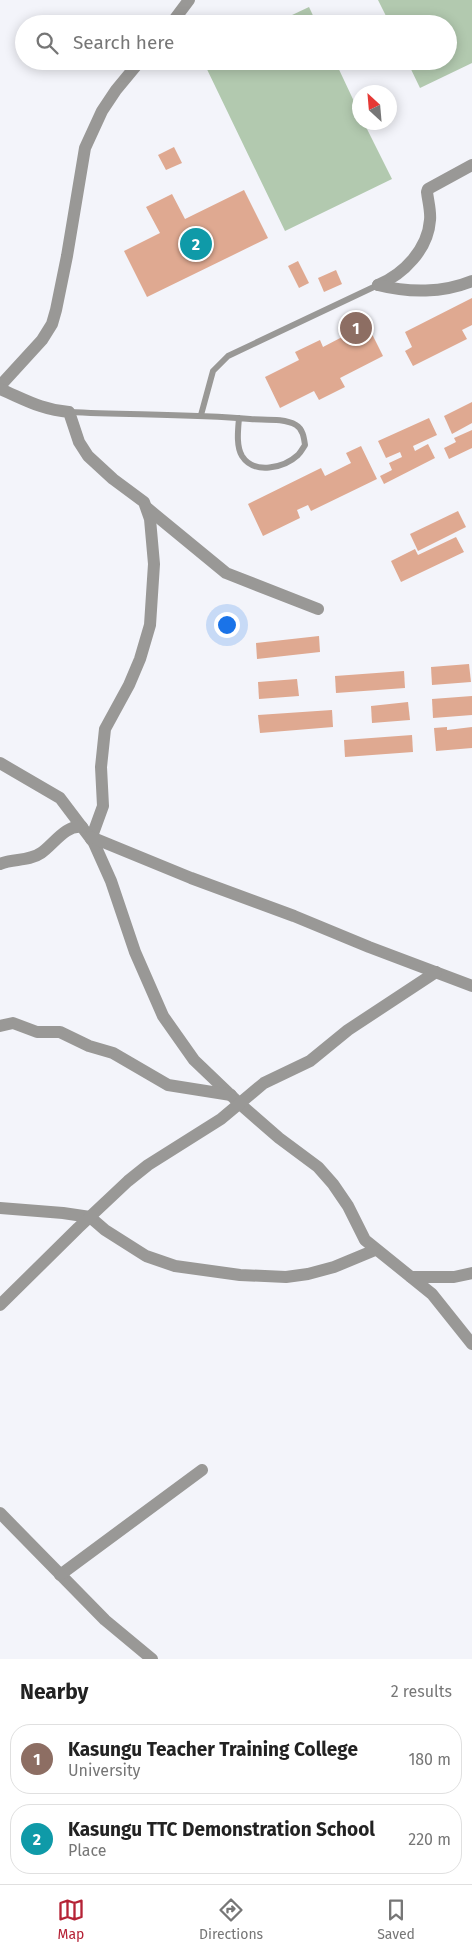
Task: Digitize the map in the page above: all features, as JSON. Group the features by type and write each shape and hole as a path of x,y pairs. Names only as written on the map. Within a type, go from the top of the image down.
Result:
{"street":[{"path":"178,15 190,0"},
{"path":"91,838 103,806 101,766 105,729 129,686 150,626 154,564 147,508 144,502 106,474 88,456 79,442 69,412 36,406 0,388 42,340 52,324 67,256 85,148 102,111 133,70"},
{"path":"378,286 395,276 409,264 421,248 431,218 428,189 472,165"},
{"path":"378,286 395,289 431,290 457,287 472,280"},
{"path":"147,508 226,572 318,609"},
{"path":"0,762 60,798 91,838 102,860 135,952 163,1016 194,1060 334,1184 348,1206 365,1240 375,1250 432,1294 472,1344"},
{"path":"0,864 34,857 51,846 69,829 82,827"},
{"path":"91,838 472,986"},
{"path":"0,1305 90,1217 148,1165 221,1119 236,1099 310,1061 348,1030 436,972"},
{"path":"0,1026 13,1023 37,1032 60,1032 88,1046 113,1053 168,1085 236,1099"},
{"path":"0,1208 90,1217 105,1230 146,1256 175,1266 240,1275 286,1277 308,1274 334,1267 375,1250"},
{"path":"411,1278 434,1278 472,1273"},
{"path":"60,1575 202,1470"},
{"path":"0,1513 105,1620 152,1659"}],"lane":[{"path":"201,415 213,371 228,356 378,286"},
{"path":"69,412 201,415 239,418 288,422 297,426 304,435 305,445 298,455 282,464 263,468 252,465 243,457 239,447 239,418"}],"green space":[{"path":"378,0 472,0 472,63 420,88 411,70 457,70 457,15 386,15"},
{"path":"309,7 313,15 292,15"},
{"path":"207,70 339,70 352,97 352,130 368,130 392,179 285,231"}],"building":[{"path":"174,147 182,163 166,170 158,155"},
{"path":"244,190 268,238 147,297 124,251 160,233 146,207 172,194 185,219"},
{"path":"298,261 309,283 299,288 288,266"},
{"path":"336,270 342,284 324,292 318,278"},
{"path":"472,298 472,325 462,330 467,339 413,366 405,351 412,347 405,332"},
{"path":"367,324 383,356 340,378 345,387 319,400 314,391 280,408 265,377 299,360 295,352 320,340 323,347"},
{"path":"472,402 472,423 452,434 444,416"},
{"path":"429,418 437,435 413,446 415,451 428,444 435,458 384,484 380,476 392,470 389,463 402,457 400,452 386,458 378,441"},
{"path":"472,430 472,448 449,459 444,448 456,442 454,438"},
{"path":"361,446 377,479 311,511 308,505 297,510 300,518 263,536 248,504 321,468 325,476 351,463 346,453"},
{"path":"458,511 466,527 418,551 410,534"},
{"path":"456,537 464,552 401,582 391,561 415,549 418,555"},
{"path":"319,636 320,652 257,659 256,643"},
{"path":"469,664 471,682 432,685 431,667"},
{"path":"404,671 405,688 336,693 335,676"},
{"path":"297,679 299,696 259,699 258,682"},
{"path":"472,696 472,715 433,718 432,699"},
{"path":"408,702 410,720 372,723 371,706"},
{"path":"332,710 333,727 260,733 258,715"},
{"path":"447,727 447,730 472,727 472,748 436,751 434,728"},
{"path":"412,735 413,752 345,757 344,740"}],"place":[{"name":"Kasungu TTC Demonstration School","path":"196,244"},
{"name":"Kasungu Teacher Training College","path":"356,328"}]}
